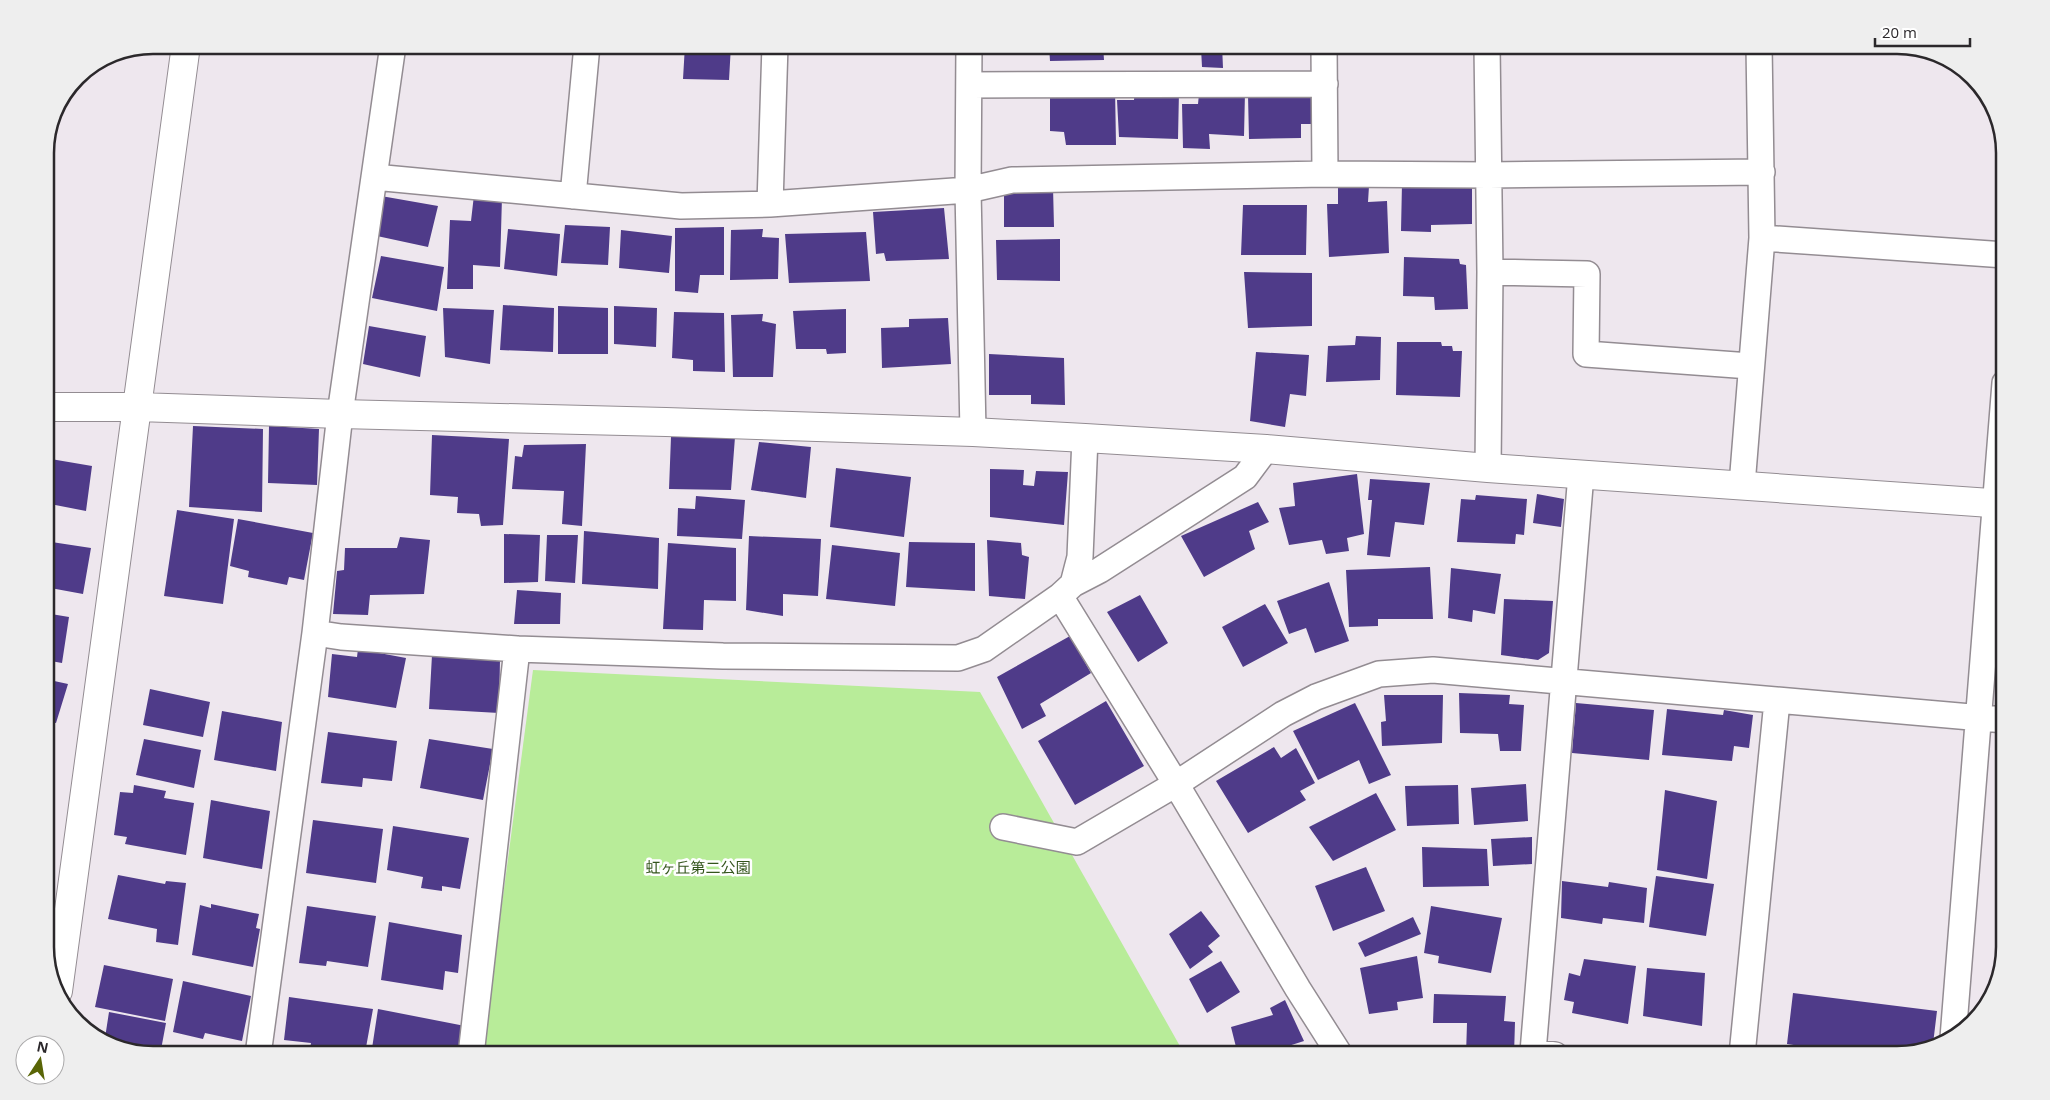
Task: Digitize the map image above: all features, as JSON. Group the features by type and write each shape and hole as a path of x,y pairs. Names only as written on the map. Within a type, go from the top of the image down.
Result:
{"street":[{"path":"59,980 185,54"},
{"path":"259,1046 315,633 340,414 393,54"},
{"path":"573,196 586,54"},
{"path":"770,204 774,54"},
{"path":"969,54 968,190 973,432"},
{"path":"1324,54 1325,174"},
{"path":"1487,54 1490,272 1488,468"},
{"path":"1742,485 1750,366 1762,238 1759,54"},
{"path":"970,85 1325,84"},
{"path":"374,177 682,206 770,204 968,190 1012,180 1325,174 1489,175 1762,172"},
{"path":"1762,238 1996,254"},
{"path":"1490,272 1587,274 1586,354 1750,366"},
{"path":"54,407 138,407 973,432 1266,448 1488,468 1996,504"},
{"path":"1066,590 1080,557 1085,438"},
{"path":"315,633 341,637 517,649 723,656 958,658 984,649 1066,590 1244,477 1266,448"},
{"path":"1533,1046 1562,681 1581,474"},
{"path":"1954,1029 1978,717 1996,543"},
{"path":"1066,590 1176,784 1298,990 1334,1046"},
{"path":"472,1046 517,649"},
{"path":"1003,827 1077,842 1176,784 1283,714 1316,697 1379,674 1433,670 1996,719"},
{"path":"1743,1046 1777,701"}],"green space":[{"name":"虹ヶ丘第二公園","path":"533,670 980,692 1180,1046 483,1046"}],"building":[{"path":"684,54 730,54 729,80 683,79"},
{"path":"1050,54 1104,54 1104,60 1050,61"},
{"path":"1201,54 1222,54 1223,68 1202,67"},
{"path":"1115,88 1116,145 1066,145 1064,132 1050,131 1050,97"},
{"path":"1135,89 1179,91 1178,139 1119,137 1117,100 1134,100"},
{"path":"1245,92 1244,136 1209,134 1210,149 1183,148 1182,104 1198,104 1199,94"},
{"path":"1248,95 1313,95 1313,124 1301,124 1301,138 1249,139"},
{"path":"1402,183 1472,186 1472,224 1431,225 1431,232 1401,231"},
{"path":"1338,184 1369,186 1368,202 1387,201 1389,253 1329,257 1327,204 1338,204"},
{"path":"1004,187 1053,187 1054,227 1004,227"},
{"path":"474,195 502,197 500,267 473,265 473,289 447,289 450,220 471,221"},
{"path":"381,196 438,206 428,247 377,236"},
{"path":"1243,205 1307,205 1306,255 1241,255"},
{"path":"944,208 949,259 886,261 884,253 876,254 873,212"},
{"path":"565,225 610,227 608,265 561,263"},
{"path":"724,227 724,275 700,275 698,293 675,291 675,228"},
{"path":"508,229 560,234 557,276 504,269"},
{"path":"763,229 762,237 779,238 778,279 730,280 731,230"},
{"path":"621,230 672,236 669,273 619,268"},
{"path":"866,232 870,281 789,283 785,234"},
{"path":"1060,239 1060,281 997,280 996,240"},
{"path":"381,256 444,267 437,311 372,298"},
{"path":"1404,257 1459,259 1460,264 1466,265 1468,309 1435,310 1434,297 1403,296"},
{"path":"1244,272 1312,273 1312,326 1248,328"},
{"path":"503,305 554,308 553,352 500,350"},
{"path":"558,306 608,308 608,354 558,354"},
{"path":"614,306 657,308 656,347 614,344"},
{"path":"443,308 494,310 490,364 445,357"},
{"path":"846,309 846,353 827,354 826,349 796,349 793,311"},
{"path":"674,312 724,313 725,372 693,371 693,360 672,358"},
{"path":"763,314 762,321 776,324 773,377 733,377 731,315"},
{"path":"948,318 951,364 882,368 881,328 909,327 909,319"},
{"path":"369,326 426,336 420,377 363,364"},
{"path":"1356,336 1381,337 1380,380 1326,382 1328,346 1355,345"},
{"path":"1397,342 1441,342 1442,346 1452,346 1453,351 1462,351 1460,397 1396,395"},
{"path":"1256,352 1309,355 1306,396 1290,394 1285,427 1250,421"},
{"path":"989,354 1064,358 1065,405 1031,404 1031,395 989,395"},
{"path":"193,426 263,429 262,512 189,507"},
{"path":"269,426 319,429 317,485 268,483"},
{"path":"432,435 509,439 503,525 481,526 479,514 457,513 458,497 430,495"},
{"path":"671,437 735,437 731,490 669,489"},
{"path":"759,442 811,447 806,498 751,490"},
{"path":"586,444 582,526 562,524 564,491 512,489 515,456 522,457 524,445"},
{"path":"54,460 92,466 86,511 54,505"},
{"path":"836,468 911,477 904,537 830,527"},
{"path":"990,469 1024,470 1023,485 1034,486 1036,471 1068,472 1064,525 990,517"},
{"path":"1357,474 1364,534 1347,538 1349,551 1326,554 1322,540 1289,545 1279,508 1295,506 1293,483"},
{"path":"1370,479 1430,483 1424,525 1395,522 1390,557 1367,555 1372,500 1368,500"},
{"path":"1537,494 1564,499 1561,527 1533,523"},
{"path":"1476,495 1527,499 1524,535 1516,534 1515,544 1457,542 1461,499 1475,500"},
{"path":"696,496 745,500 742,539 677,536 678,508 695,509"},
{"path":"1258,502 1269,522 1249,531 1255,549 1204,577 1181,536"},
{"path":"177,510 234,519 223,604 164,596"},
{"path":"238,519 313,533 304,580 289,577 287,585 248,577 249,571 230,566"},
{"path":"584,531 659,538 658,589 582,584"},
{"path":"504,534 540,535 538,582 504,583"},
{"path":"547,535 578,535 575,583 545,581"},
{"path":"749,536 821,539 818,596 783,594 783,616 746,610"},
{"path":"400,537 430,540 424,594 370,595 368,615 333,614 337,571 344,570 345,548 397,548"},
{"path":"987,540 1021,543 1022,555 1029,557 1025,599 989,596"},
{"path":"54,542 91,548 83,594 54,589"},
{"path":"909,542 975,543 975,591 906,587"},
{"path":"668,543 736,548 736,601 704,600 703,630 663,629"},
{"path":"832,545 900,553 895,606 826,599"},
{"path":"1430,567 1433,619 1378,619 1378,626 1349,627 1346,570"},
{"path":"1451,568 1501,574 1495,614 1473,610 1472,622 1448,618"},
{"path":"1329,582 1349,641 1315,653 1306,628 1289,634 1277,601"},
{"path":"517,590 561,593 560,624 514,624"},
{"path":"1140,595 1168,643 1138,662 1107,612"},
{"path":"1504,599 1553,601 1549,653 1538,660 1501,655"},
{"path":"1265,604 1288,643 1243,667 1222,627"},
{"path":"54,614 69,617 62,663 54,662"},
{"path":"1070,636 1091,673 1040,704 1046,716 1022,729 997,677"},
{"path":"358,649 406,658 396,708 328,697 332,654 357,657"},
{"path":"432,655 500,659 499,713 429,709"},
{"path":"54,681 68,684 56,723 54,723"},
{"path":"150,689 210,702 203,737 143,725"},
{"path":"1459,693 1510,695 1509,704 1524,705 1521,751 1500,751 1498,734 1460,733"},
{"path":"1384,695 1443,695 1442,743 1382,746 1381,722 1386,721"},
{"path":"1106,701 1144,766 1075,805 1038,741"},
{"path":"1355,703 1391,775 1369,784 1359,760 1318,780 1293,731"},
{"path":"1576,703 1654,710 1649,760 1572,753"},
{"path":"1667,709 1723,715 1724,710 1753,715 1749,748 1734,746 1732,761 1662,755"},
{"path":"222,711 282,722 276,771 214,760"},
{"path":"328,732 397,741 392,781 363,778 362,787 321,783"},
{"path":"144,739 201,750 194,788 136,775"},
{"path":"429,739 493,749 483,800 420,788"},
{"path":"1274,747 1281,758 1296,748 1315,783 1300,791 1306,800 1248,833 1216,781"},
{"path":"1526,784 1528,821 1474,825 1471,788"},
{"path":"134,785 166,791 164,798 194,803 186,855 125,844 127,837 114,835 120,792 133,793"},
{"path":"1458,785 1459,824 1407,826 1405,786"},
{"path":"1665,790 1717,801 1707,879 1657,870"},
{"path":"1376,793 1396,830 1333,861 1309,827"},
{"path":"211,800 270,811 262,869 203,858"},
{"path":"313,820 383,829 376,883 306,873"},
{"path":"393,826 469,838 460,889 442,886 442,891 421,888 423,877 387,870"},
{"path":"1532,837 1532,864 1493,866 1491,839"},
{"path":"1422,847 1487,849 1489,886 1423,887"},
{"path":"1366,867 1385,911 1333,931 1315,886"},
{"path":"118,875 165,884 166,881 186,883 178,945 156,942 157,929 108,919"},
{"path":"1656,876 1714,884 1706,936 1649,927"},
{"path":"1562,881 1608,887 1609,882 1647,888 1644,923 1603,918 1602,924 1561,918"},
{"path":"211,904 259,914 256,928 260,929 253,967 192,955 200,905 211,908"},
{"path":"307,906 376,916 368,967 327,961 326,966 299,963"},
{"path":"1431,906 1502,918 1491,973 1438,963 1439,956 1424,953"},
{"path":"1201,911 1220,936 1208,946 1213,952 1190,969 1169,934"},
{"path":"1413,917 1421,934 1365,957 1358,943"},
{"path":"389,922 462,935 458,973 445,971 443,990 381,980"},
{"path":"1417,956 1423,998 1397,1002 1398,1010 1369,1014 1360,968"},
{"path":"1584,959 1636,966 1628,1024 1572,1013 1574,1002 1564,1000 1569,973 1580,976"},
{"path":"1221,961 1240,992 1207,1013 1189,979"},
{"path":"104,965 173,979 165,1021 95,1007"},
{"path":"1647,968 1705,973 1702,1026 1643,1016"},
{"path":"183,981 251,996 242,1041 205,1033 203,1039 173,1032"},
{"path":"1793,993 1937,1011 1934,1039 1923,1043 1897,1046 1800,1046 1787,1044"},
{"path":"1434,994 1506,996 1504,1021 1515,1022 1514,1046 1466,1046 1467,1023 1433,1023"},
{"path":"289,997 373,1009 366,1046 310,1046 311,1043 284,1040"},
{"path":"1285,1000 1304,1041 1288,1046 1236,1046 1231,1027 1273,1015 1270,1008"},
{"path":"378,1009 465,1026 462,1046 372,1046"},
{"path":"109,1012 166,1023 162,1046 127,1043 106,1034"}]}
